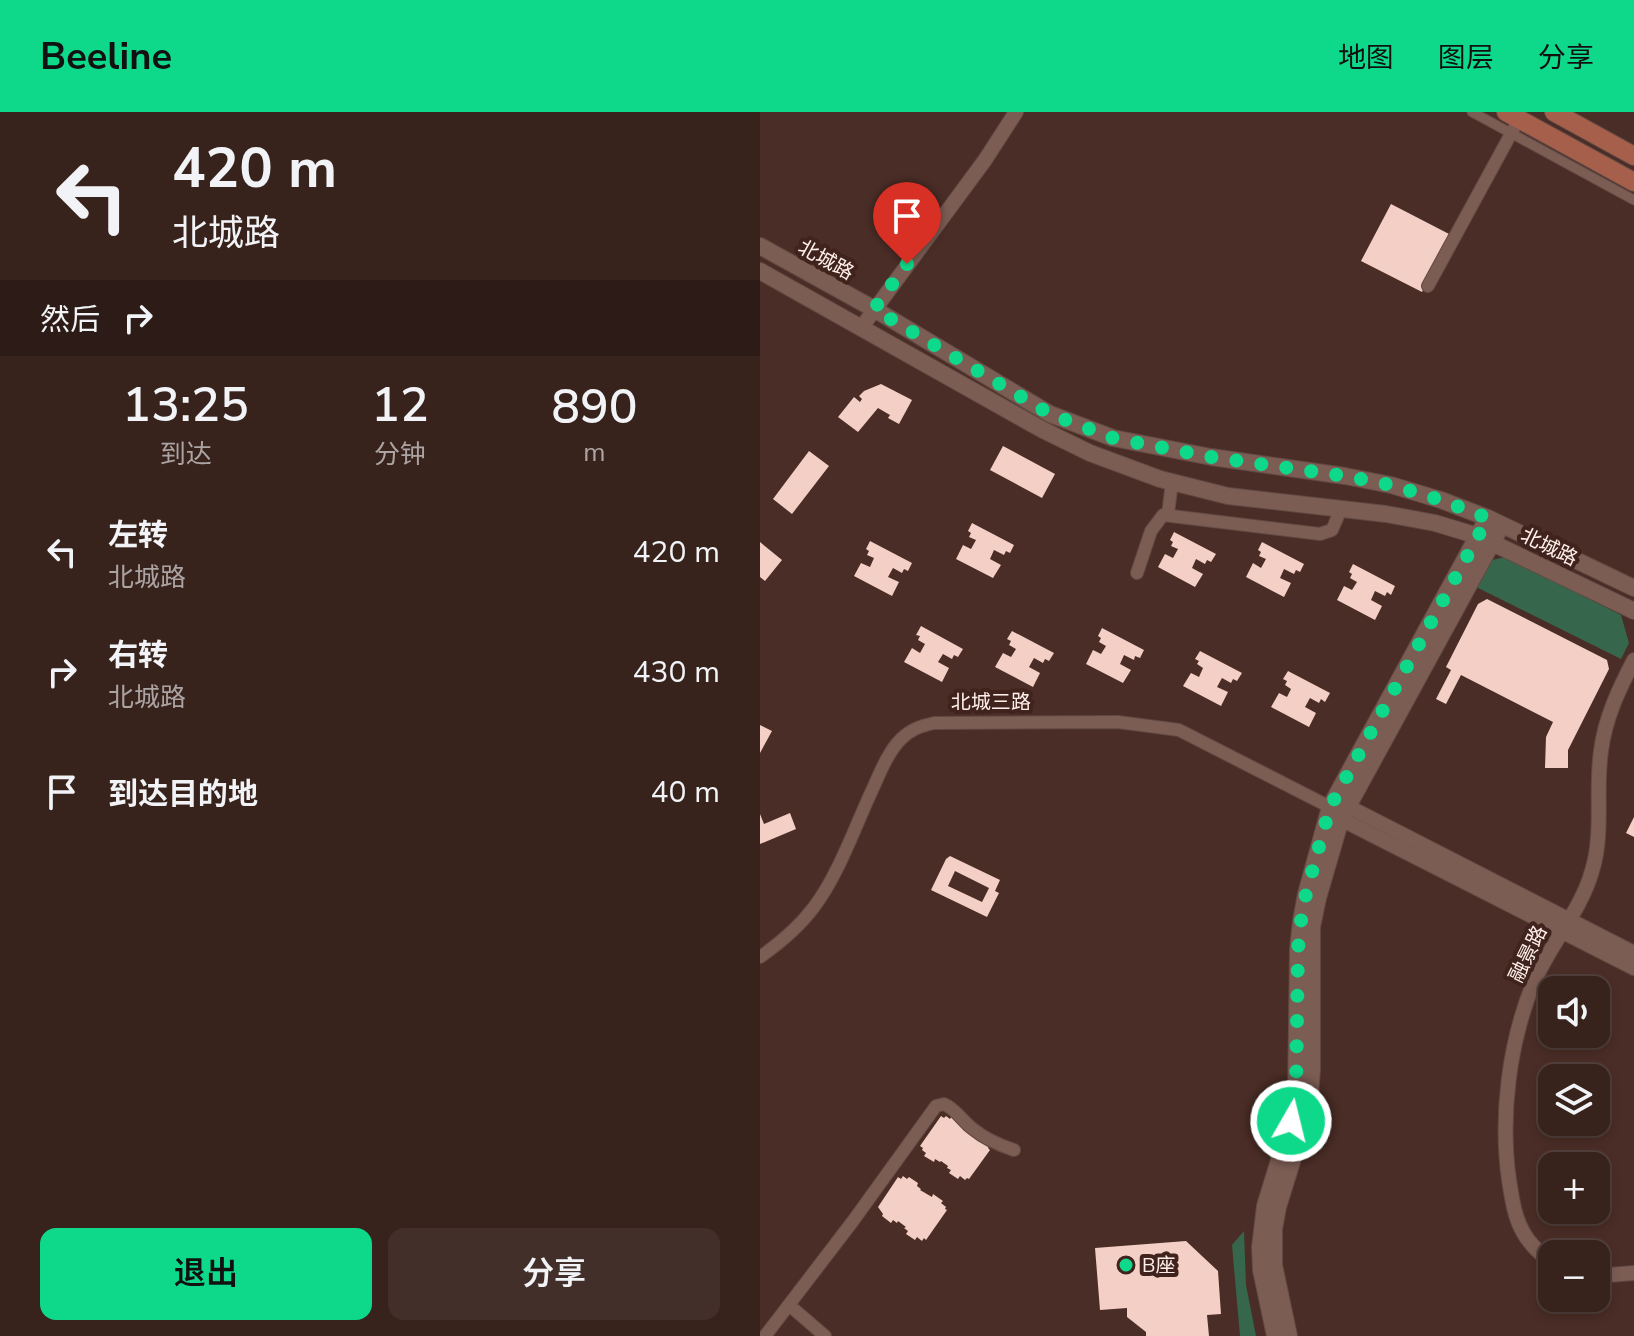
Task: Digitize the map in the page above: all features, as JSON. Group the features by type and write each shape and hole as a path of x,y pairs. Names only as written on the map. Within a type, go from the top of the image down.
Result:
{"main road":[{"path":"1554,112 1634,156"},
{"path":"1512,121 1634,182"},
{"name":"北城路","path":"760,246 874,309 1050,414 1113,438 1391,485 1441,500 1494,522 1634,588"},
{"name":"北城路","path":"760,271 1043,430 1090,453 1172,482 1228,496 1386,514 1435,523 1485,539 1634,611"},
{"path":"1275,1336 1261,1270 1260,1247 1265,1206 1296,1095 1298,949 1306,894 1340,811 1494,522"},
{"path":"1289,1336 1274,1265 1274,1229 1310,1096 1312,927 1340,811"}],"street":[{"path":"861,328 985,160 1016,112"},
{"path":"1472,112 1512,121 1634,200"},
{"path":"1428,286 1512,121"},
{"path":"1168,514 1172,482"},
{"path":"1137,573 1151,531 1163,515 1320,534 1332,530 1341,509"},
{"name":"融景路","path":"1538,1252 1523,1233 1513,1207 1505,1148 1510,1076 1520,1020 1534,983 1592,872 1598,838 1600,753 1616,695 1634,660"},
{"name":"北城三路","path":"760,957 783,941 815,906 843,856 886,761 901,739 916,728 934,723 1118,722 1179,730 1564,926 1634,968"},
{"name":"北城三路","path":"1564,926 1634,953"},
{"path":"765,1336 936,1106 944,1104 952,1107 975,1131 1014,1150"},
{"path":"1610,1275 1634,1273"},
{"path":"789,1305 825,1336"}],"green space":[{"path":"1505,557 1621,615 1629,643 1621,659 1476,587 1488,561"},
{"path":"1244,1231 1246,1285 1256,1336 1240,1336 1232,1245"}],"building":[{"path":"1391,204 1451,235 1422,292 1361,261"},
{"path":"881,384 912,400 899,424 878,408 858,432 838,417 854,397 860,402 862,399 859,396 864,391"},
{"path":"1003,446 1055,474 1042,498 990,470"},
{"path":"809,451 829,466 792,514 773,499"},
{"path":"972,523 1014,545 1010,553 1006,551 1004,555 994,550 990,559 1001,565 993,578 956,559 963,545 971,549 976,540 969,537"},
{"path":"1174,532 1216,554 1211,562 1207,560 1205,564 1196,559 1192,568 1203,574 1195,587 1158,567 1165,554 1173,558 1178,549 1171,546"},
{"path":"870,541 912,563 908,571 904,569 902,573 893,568 888,577 899,582 892,596 854,576 861,563 870,567 874,558 867,555 869,551 866,549"},
{"path":"760,542 782,560 765,581 760,577"},
{"path":"1262,542 1304,564 1300,572 1296,570 1294,574 1284,569 1280,578 1291,583 1284,597 1246,577 1253,563 1261,568 1266,559 1259,556"},
{"path":"1353,564 1395,586 1391,595 1387,592 1385,596 1375,591 1371,600 1382,606 1375,620 1337,600 1344,586 1352,590 1357,582 1350,578"},
{"path":"1487,599 1607,660 1609,669 1568,750 1568,768 1545,768 1546,737 1553,722 1461,675 1446,704 1436,699 1451,670 1446,667 1478,604"},
{"path":"921,626 963,649 958,657 954,655 952,659 943,654 938,662 949,668 942,682 904,662 912,648 920,653 925,644 916,635"},
{"path":"1102,628 1144,650 1140,658 1135,656 1134,660 1124,655 1120,664 1131,670 1123,683 1086,664 1093,650 1101,654 1106,646 1099,642"},
{"path":"1012,631 1054,653 1049,661 1045,659 1043,663 1034,658 1029,667 1040,673 1033,687 995,667 1003,653 1011,657 1016,649 1009,645 1011,641 1007,639"},
{"path":"1200,651 1242,673 1237,681 1233,679 1231,683 1222,678 1217,687 1228,692 1221,706 1183,686 1191,673 1199,677 1203,668 1195,659"},
{"path":"1288,671 1330,693 1325,702 1321,699 1319,703 1310,698 1305,707 1316,713 1309,727 1271,707 1279,693 1287,697 1291,689 1283,679"},
{"path":"760,725 772,731 760,753"},
{"path":"790,813 796,829 760,844 760,814 764,824"},
{"path":"1634,817 1634,837 1626,833"},
{"path":"950,856 1000,880 995,891 999,893 987,917 931,890","holes":["955,871 989,888 982,902 948,886"]},
{"path":"941,1116 950,1119 952,1116 961,1123 959,1125 963,1130 989,1146 990,1150 969,1179 960,1176 958,1179 949,1173 951,1170 941,1161 935,1159 934,1162 924,1156 926,1153 920,1146"},
{"path":"903,1176 918,1183 920,1190 943,1201 941,1203 946,1207 947,1210 926,1240 917,1237 915,1240 906,1234 906,1227 898,1221 891,1223 882,1216 878,1207 898,1177 901,1179"},
{"path":"1186,1241 1218,1271 1221,1314 1207,1315 1209,1336 1146,1336 1146,1332 1127,1317 1127,1308 1100,1310 1095,1248"}],"place":[{"name":"B座","path":"1126,1265"}],"route":[{"path":"907,264 874,309 1050,414 1113,438 1391,485 1488,518 1330,807 1301,921 1296,1095 1291,1121"}]}
